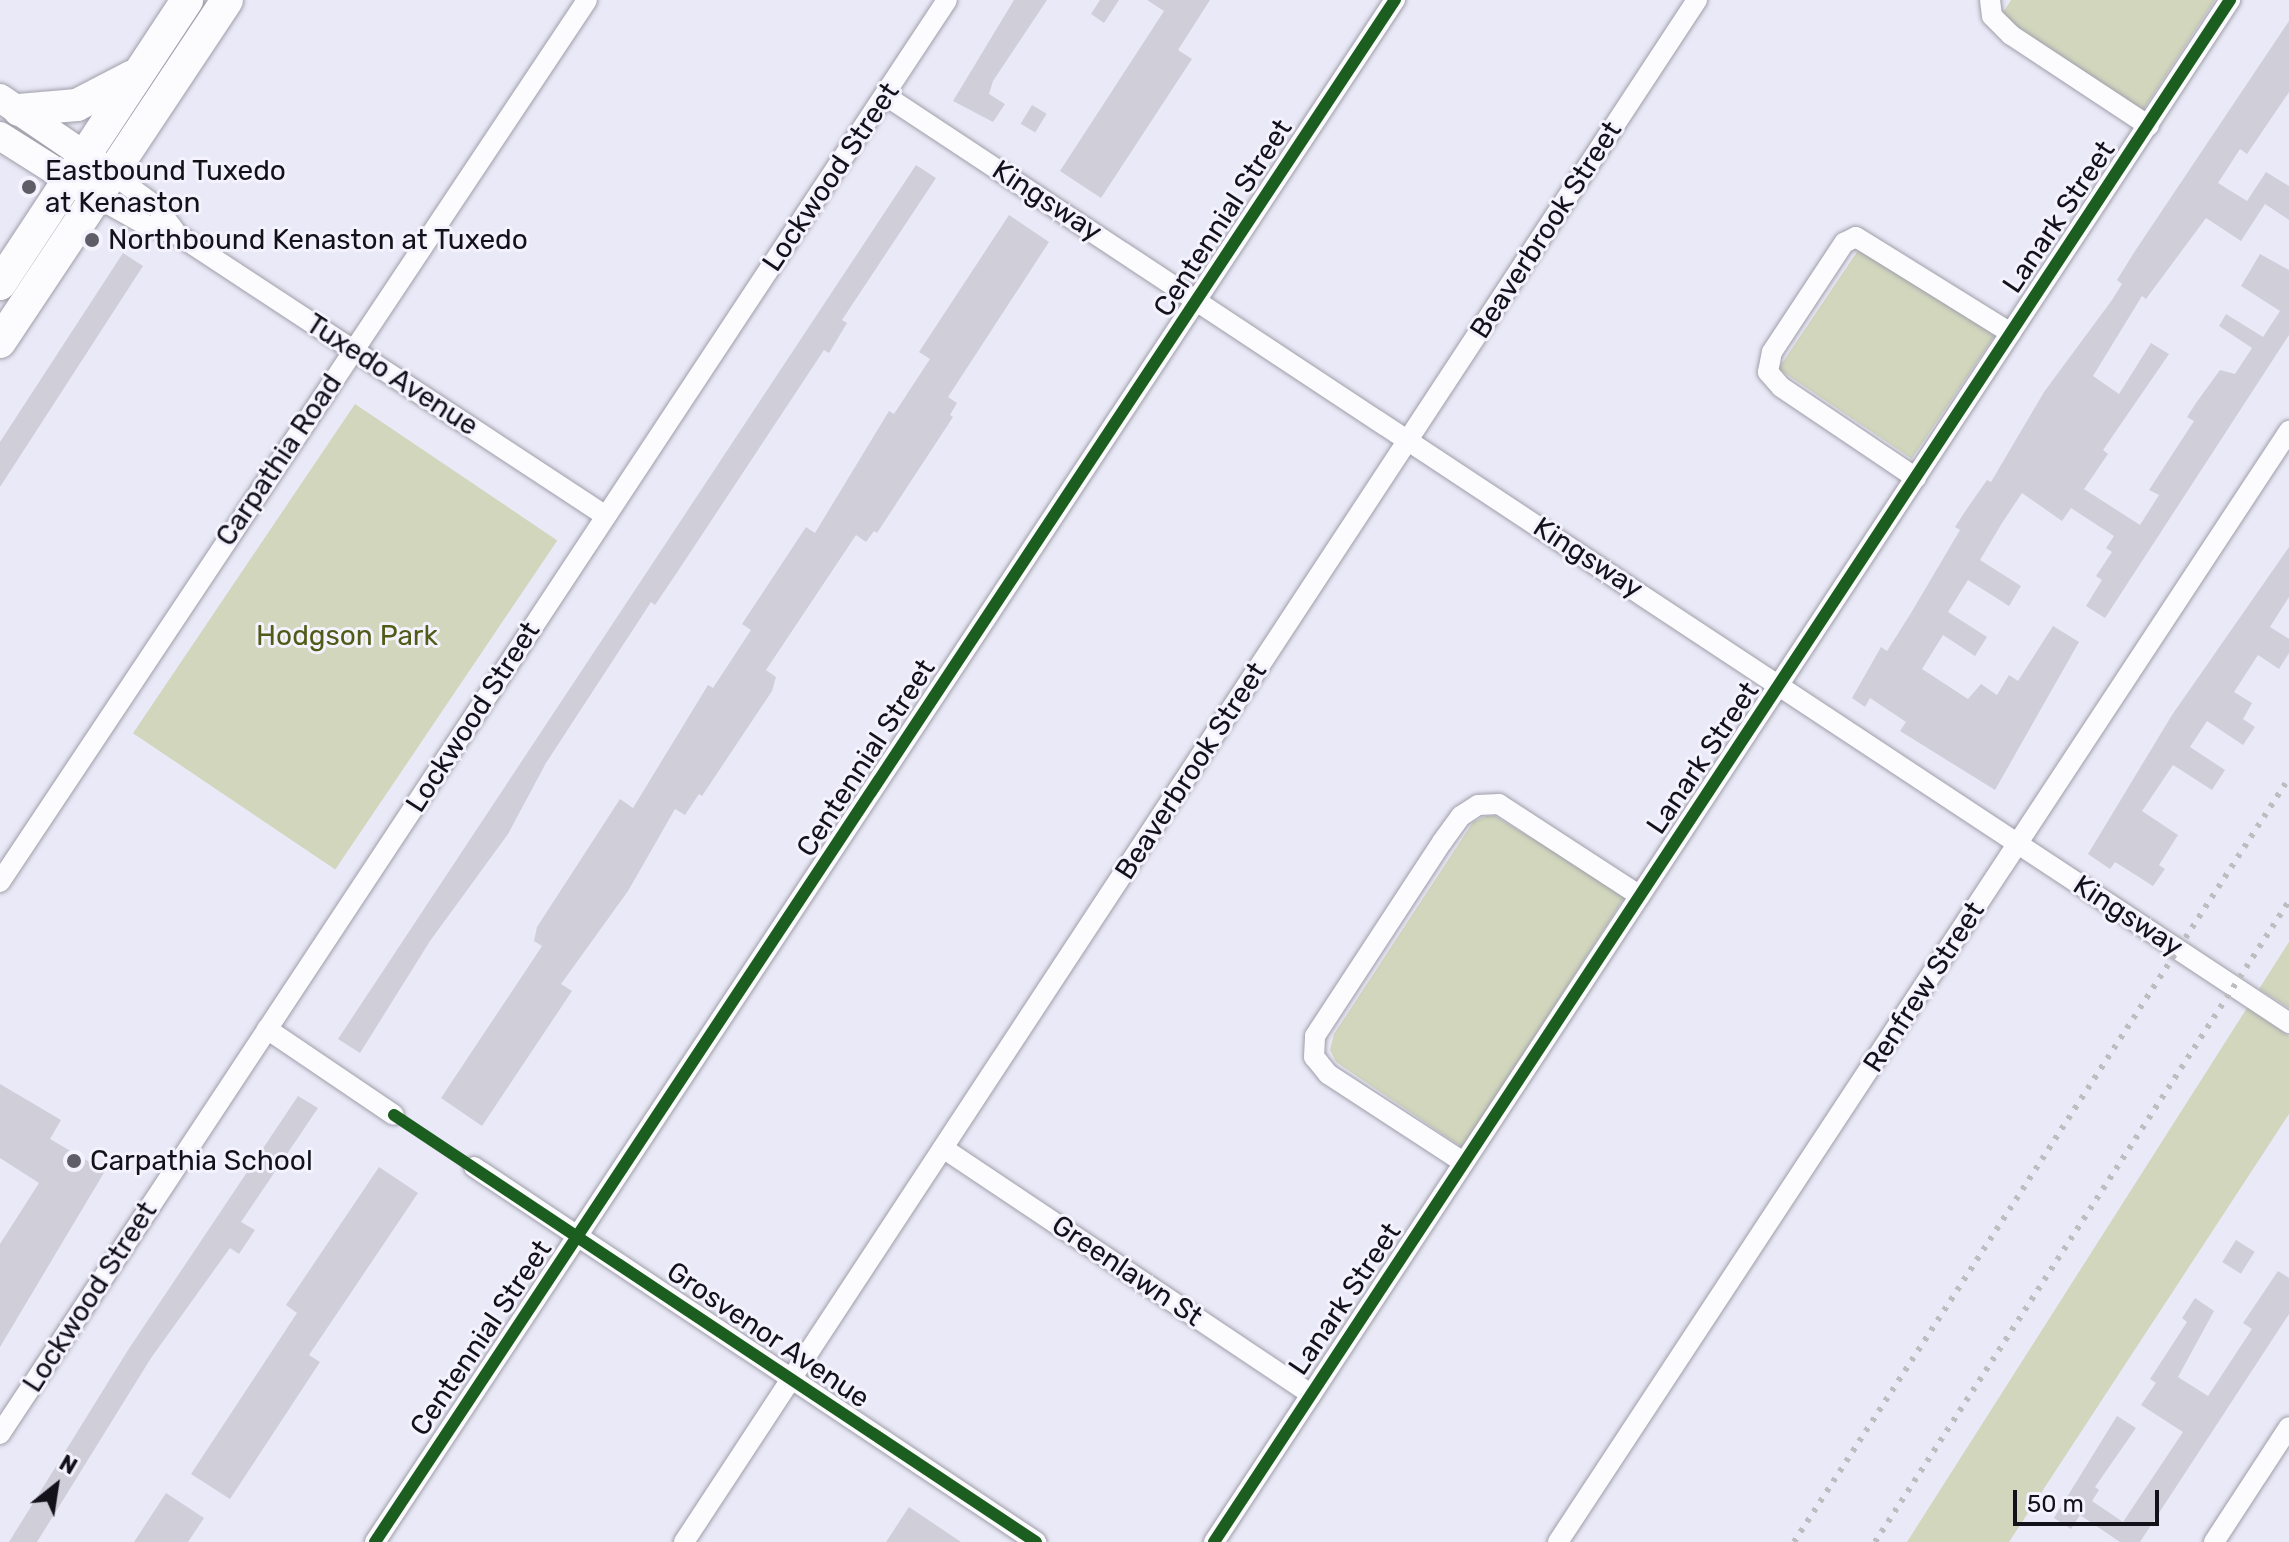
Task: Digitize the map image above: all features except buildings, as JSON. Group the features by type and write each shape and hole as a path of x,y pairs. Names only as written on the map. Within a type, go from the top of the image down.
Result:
{"main road":[{"path":"0,284 187,0"},
{"path":"0,342 227,0"},
{"path":"6,115 77,105 139,72"},
{"name":"Tuxedo Avenue","path":"6,115 104,185"}],"street":[{"name":"Carpathia Road","path":"0,882 587,0"},
{"name":"Lockwood Street","path":"0,1434 947,0"},
{"name":"Centennial Street","path":"375,1542 1395,0"},
{"name":"Beaverbrook Street","path":"684,1542 1697,0"},
{"path":"1990,0 1992,16 2011,35 2149,126"},
{"name":"Lanark Street","path":"1214,1542 2230,0"},
{"name":"Kingsway","path":"886,96 2289,1023"},
{"name":"Tuxedo Avenue","path":"104,185 144,224 178,235 606,516"},
{"path":"1916,478 1781,387 1768,372 1780,339 1844,243 1856,237 2011,333"},
{"name":"Renfrew Street","path":"1558,1542 2289,431"},
{"path":"1463,1162 1328,1074 1314,1057 1320,1028 1442,842 1461,816 1478,805 1499,804 1640,896"},
{"path":"267,1029 394,1115"},
{"name":"Greenlawn St","path":"943,1148 1311,1394"},
{"name":"Grosvenor Avenue","path":"474,1167 1036,1542"},
{"path":"2214,1542 2289,1427"}],"green space":[{"path":"2011,0 2215,0 2143,110 2001,16"},
{"path":"1861,246 1994,336 1912,459 1778,369"},
{"name":"Hodgson Park","path":"355,404 557,540 335,870 133,733"},
{"path":"1495,816 1626,895 1463,1148 1336,1062 1330,1050 1334,1034 1473,822"},
{"path":"2289,942 2289,1008 2259,989"},
{"path":"2247,1008 2289,1036 2289,1114 2009,1542 1907,1542"}],"railway":[{"path":"1794,1542 2289,778"},
{"path":"1875,1542 2289,901"}],"cycle path":[{"path":"375,1542 1395,0"},
{"path":"1214,1542 2230,0"},
{"path":"394,1115 1036,1542"}],"place":[{"name":"Eastbound Tuxedo at Kenaston","path":"29,187"},
{"name":"Northbound Kenaston at Tuxedo","path":"92,240"},
{"name":"Carpathia School","path":"74,1161"}]}
